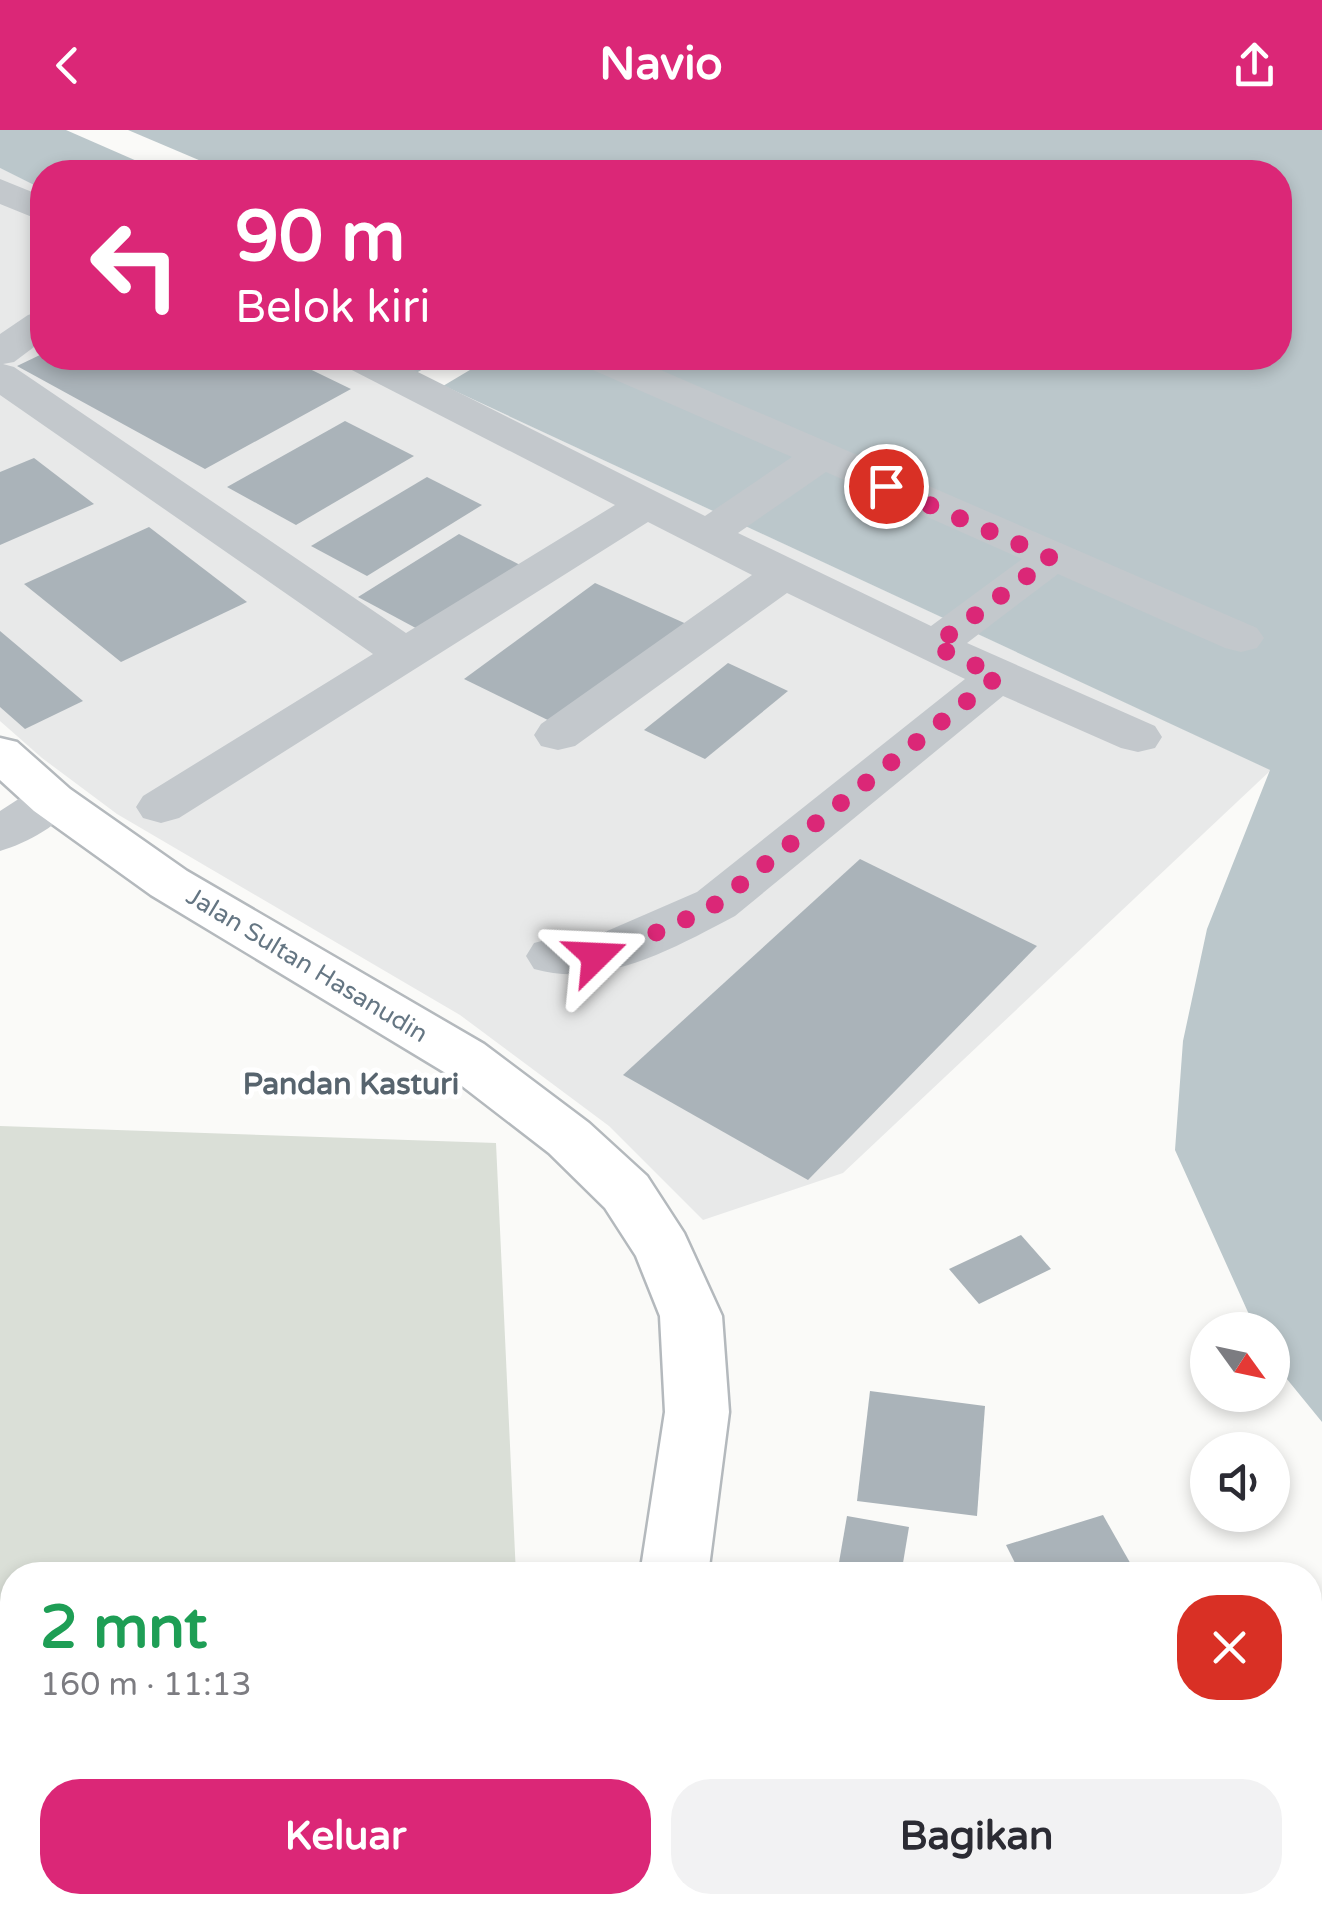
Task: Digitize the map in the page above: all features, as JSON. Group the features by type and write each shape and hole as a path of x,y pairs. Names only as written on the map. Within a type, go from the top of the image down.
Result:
{"highway":[{"name":"Jalan Sultan Hasanudin","path":"0,754 52,800 169,883 464,1058 568,1138 626,1192 663,1249 691,1316 698,1412 676,1562"}],"street":[{"path":"0,190 30,204"},
{"path":"0,353 30,332"},
{"path":"416,370 435,374 648,504 784,574 998,676 1138,736"},
{"path":"627,370 1241,638"},
{"path":"0,376 405,654"},
{"path":"708,534 820,456"},
{"path":"162,808 648,504"},
{"path":"934,646 1051,558"},
{"path":"558,735 784,574"},
{"path":"553,956 596,956 673,926 716,904 998,676"},
{"path":"0,834 52,800"}],"shaded area":[{"path":"0,130 1322,130 1322,1422 1290,1383 1290,1312 1248,1312 1175,1150 1183,1041 1207,929 1270,770 410,370 1292,370 1292,160 30,160 30,183 0,168"},
{"path":"0,168 30,183 30,370 410,370 1271,770 843,1173 703,1220 609,1126 460,1015 117,814 0,721"},
{"path":"0,1126 496,1143 515,1562 0,1562"}],"pier":[{"path":"66,130 128,130 199,160 135,160"},
{"path":"421,370 470,370 443,386 416,373"}],"building":[{"path":"30,360 30,370 312,370 351,389 205,469 17,366"},
{"path":"345,421 414,456 296,525 227,487"},
{"path":"34,458 94,504 0,545 0,472"},
{"path":"427,477 482,505 367,576 311,546"},
{"path":"149,527 247,602 121,662 24,584"},
{"path":"459,534 526,568 425,633 358,597"},
{"path":"595,583 691,626 562,727 464,679"},
{"path":"0,631 83,701 25,729 0,707"},
{"path":"728,663 788,691 705,759 644,730"},
{"path":"860,859 1037,946 808,1180 623,1075"},
{"path":"1021,1235 1051,1269 979,1304 949,1269"},
{"path":"870,1391 985,1406 977,1516 857,1501"},
{"path":"1103,1515 1130,1562 1014,1562 1006,1545"},
{"path":"847,1516 909,1527 903,1562 839,1562"}],"district":[{"name":"Pandan Kasturi","path":"351,1084"}],"route":[{"path":"596,956 673,926 716,904 998,676 934,646 1051,558 886,486"}]}
